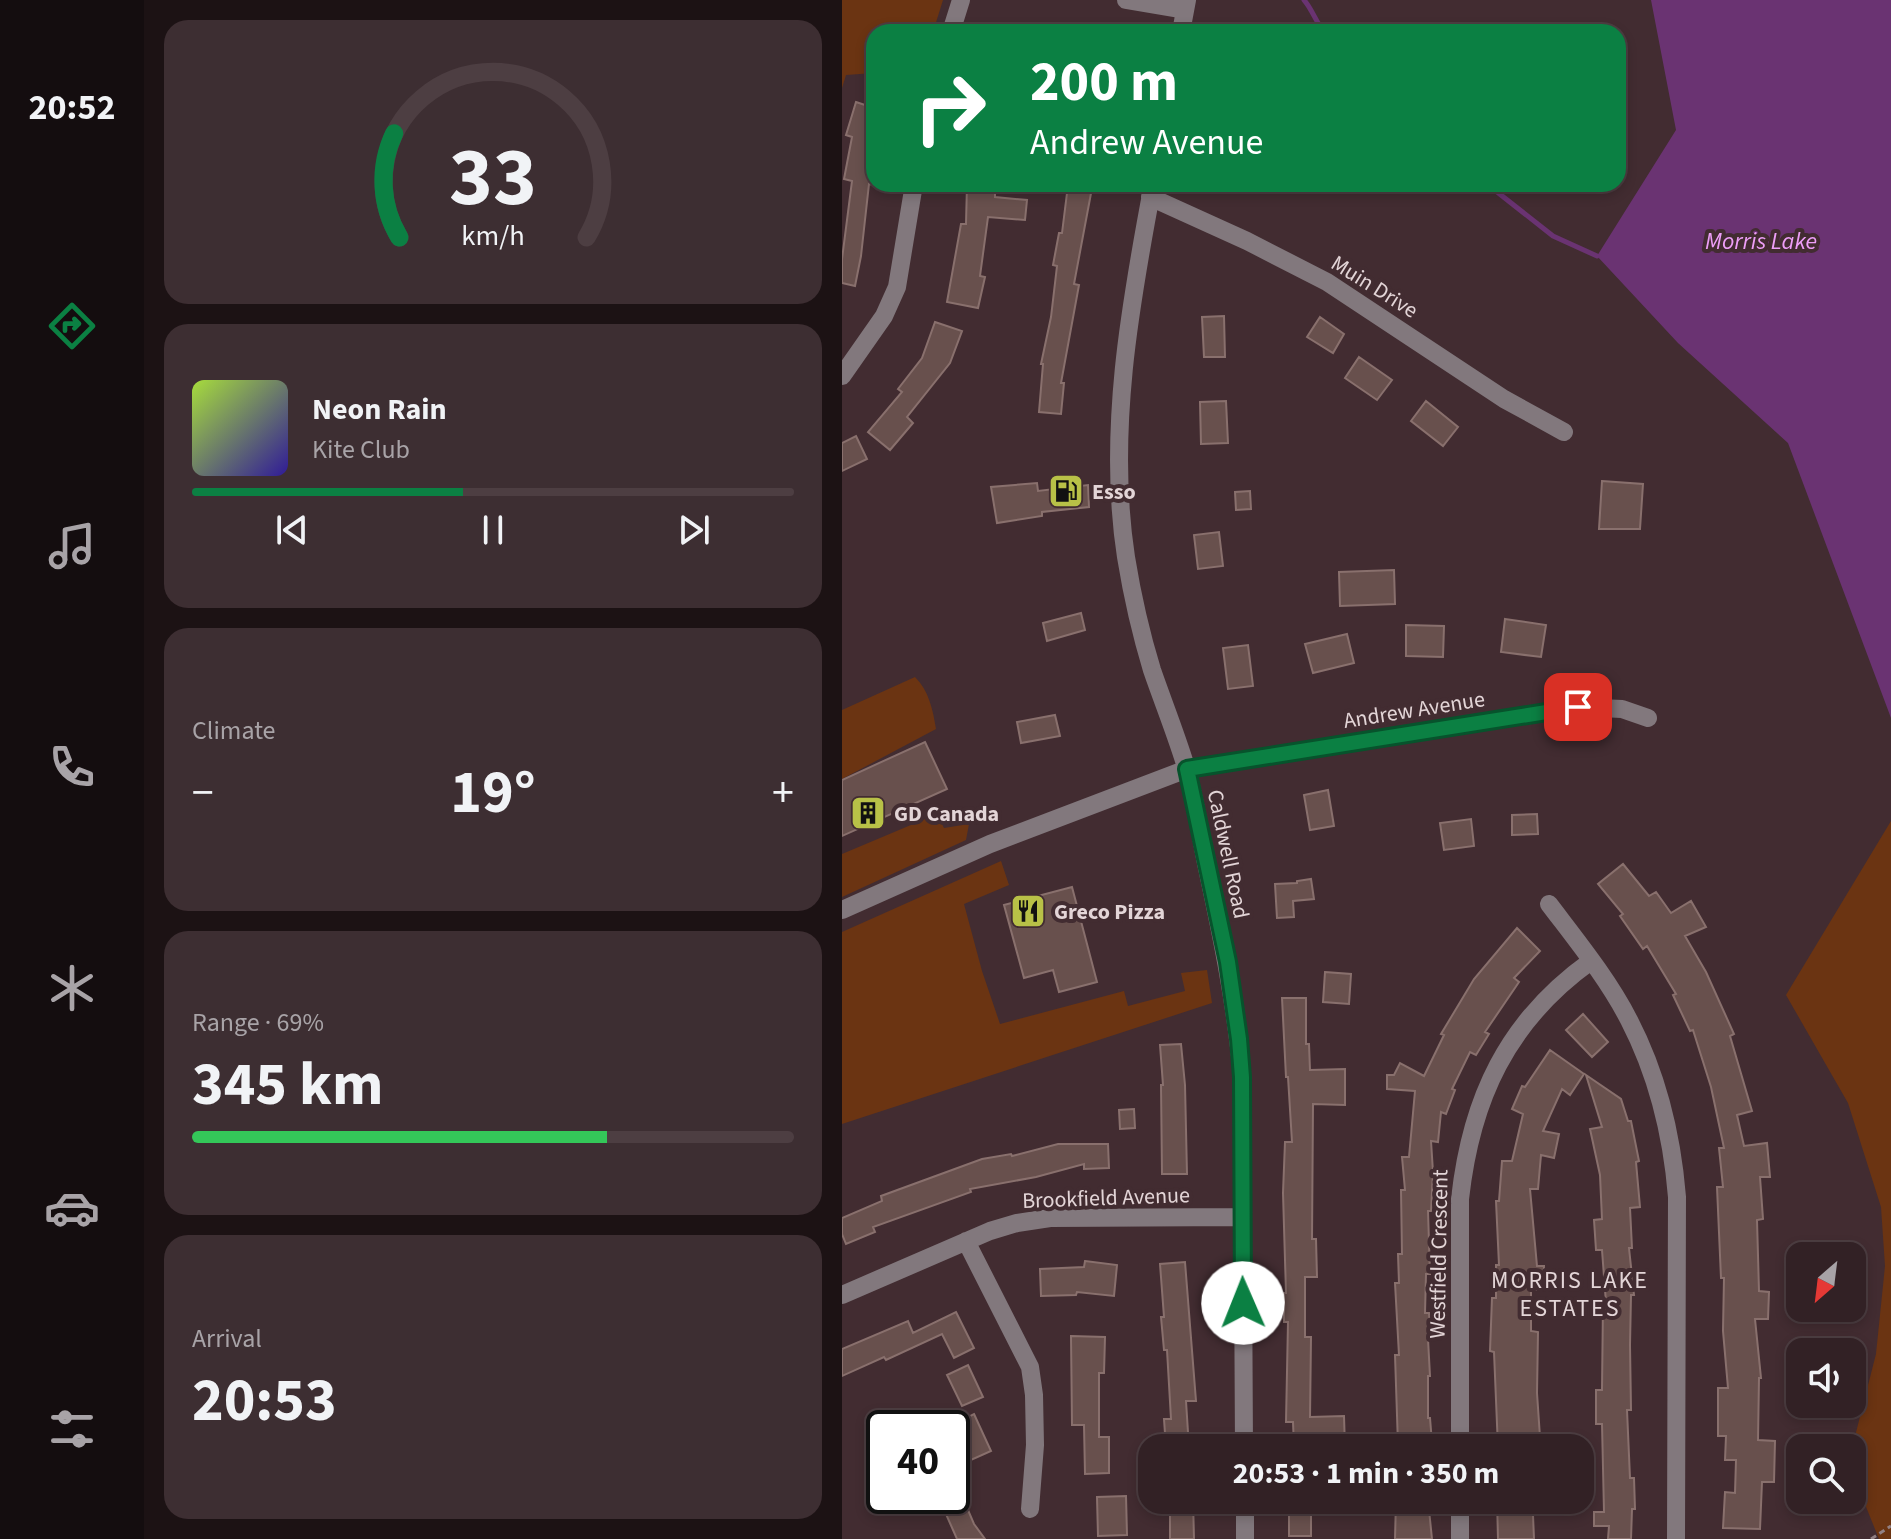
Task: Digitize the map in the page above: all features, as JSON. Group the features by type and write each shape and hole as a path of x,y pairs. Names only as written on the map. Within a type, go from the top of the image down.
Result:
{"street":[{"path":"954,24 961,0"},
{"path":"1126,0 1186,5"},
{"path":"842,376 884,316 897,287 913,192"},
{"name":"Caldwell Road","path":"1151,192 1131,320 1118,454 1119,482 1126,558 1151,666 1187,769 1228,962 1239,1039 1242,1077 1244,1434"},
{"name":"Muin Drive","path":"1153,192 1327,282 1504,399 1564,432"},
{"name":"Andrew Avenue","path":"842,910 990,844 1187,769 1578,707 1622,709 1648,718"},
{"path":"1549,904 1628,1017 1644,1051 1666,1117 1677,1197 1676,1539"},
{"name":"Westfield Crescent","path":"1460,1434 1460,1199 1464,1159 1473,1125 1488,1081 1506,1050 1551,997 1591,961"},
{"name":"Brookfield Avenue","path":"842,1295 1008,1225 1050,1218 1242,1217"},
{"path":"966,1241 1030,1367 1035,1445 1030,1509"},
{"path":"1245,1514 1245,1539"},
{"path":"1460,1514 1460,1539"}],"path":[{"path":"1871,1539 1891,1526"}],"shaded area":[{"path":"842,0 943,0 936,24 866,24 866,74 846,75 842,88"},
{"path":"915,677 927,695 936,729 842,779 842,710"},
{"path":"937,814 944,828 969,824 966,840 842,897 842,854"},
{"path":"1891,821 1891,1539 1879,1539 1866,1507 1866,1434 1856,1434 1860,1418 1866,1418 1866,1393 1876,1354 1885,1266 1881,1207 1848,1103 1786,995"},
{"path":"1001,861 1009,885 964,904 1000,1024 1124,991 1128,1006 1185,991 1181,973 1207,970 1212,1003 842,1124 842,932"}],"water":[{"name":"Morris Lake","path":"1651,0 1891,0 1891,718 1788,443 1678,343 1597,256 1676,130"}],"building":[{"path":"856,102 866,105 868,192 855,286 842,283 852,181 844,179 852,137 846,135"},
{"path":"967,192 995,192 995,197 1027,200 1025,220 988,217 980,276 985,277 978,308 947,302 961,224 966,224"},
{"path":"1067,192 1091,192 1074,284 1079,285 1061,383 1064,383 1061,414 1039,412 1041,364 1057,266 1053,265 1059,233 1062,233"},
{"path":"1224,316 1225,357 1204,357 1202,317"},
{"path":"1320,317 1344,334 1333,353 1307,337"},
{"path":"935,322 962,331 950,363 907,417 913,423 890,450 868,432 902,392 898,389 922,358"},
{"path":"1359,357 1392,380 1377,400 1345,378"},
{"path":"1226,401 1228,443 1201,444 1200,402"},
{"path":"1426,401 1458,427 1443,446 1411,421"},
{"path":"856,436 867,459 842,471 842,443"},
{"path":"1602,481 1643,484 1640,529 1599,529"},
{"path":"1037,483 1038,491 1088,485 1089,507 1042,512 1042,516 997,523 991,487"},
{"path":"1250,491 1251,509 1236,510 1235,492"},
{"path":"1219,532 1223,566 1198,569 1194,535"},
{"path":"1394,570 1395,604 1340,606 1339,572"},
{"path":"1081,613 1085,630 1047,641 1043,623"},
{"path":"1505,619 1546,625 1541,657 1501,652"},
{"path":"1406,625 1444,626 1443,657 1406,656"},
{"path":"1347,634 1354,663 1313,673 1305,644"},
{"path":"1248,645 1253,686 1228,689 1223,648"},
{"path":"1055,715 1060,736 1021,743 1017,722"},
{"name":"GD Canada","path":"925,742 947,789 842,836 842,780"},
{"path":"1328,790 1334,826 1310,830 1304,795"},
{"path":"1537,814 1538,834 1512,835 1512,815"},
{"path":"1471,819 1474,846 1444,850 1440,823"},
{"path":"1623,864 1649,896 1656,892 1671,913 1691,901 1706,927 1685,936 1706,972 1734,1034 1730,1036 1752,1111 1737,1115 1744,1146 1767,1143 1770,1177 1760,1177 1763,1219 1757,1220 1759,1291 1769,1292 1768,1319 1755,1319 1761,1378 1758,1440 1775,1441 1774,1482 1762,1482 1760,1529 1723,1528 1725,1492 1735,1493 1736,1460 1725,1460 1726,1436 1718,1436 1718,1388 1728,1388 1717,1187 1723,1187 1719,1148 1724,1148 1711,1087 1693,1030 1690,1031 1673,995 1676,994 1647,946 1643,949 1620,916 1623,914 1598,884"},
{"path":"1311,879 1314,899 1293,901 1294,917 1277,918 1275,884"},
{"path":"1072,887 1097,982 1059,992 1053,970 1024,978 1004,905"},
{"path":"1517,928 1540,951 1514,978 1519,982 1485,1032 1489,1034 1476,1055 1470,1052 1452,1089 1455,1090 1446,1114 1441,1112 1438,1142 1431,1141 1433,1172 1431,1211 1428,1211 1430,1274 1426,1274 1425,1313 1429,1313 1431,1339 1428,1339 1428,1418 1431,1434 1398,1434 1395,1355 1399,1355 1395,1283 1399,1283 1398,1254 1402,1254 1401,1190 1405,1190 1402,1157 1409,1157 1415,1091 1387,1089 1387,1075 1394,1075 1400,1063 1424,1076 1444,1035 1441,1034 1474,979"},
{"path":"1325,972 1351,974 1349,1004 1323,1002"},
{"path":"1282,998 1306,998 1306,1044 1309,1044 1310,1070 1345,1069 1345,1105 1313,1104 1312,1239 1316,1239 1317,1277 1305,1277 1305,1337 1311,1337 1310,1417 1344,1416 1345,1434 1293,1434 1293,1422 1286,1422 1288,1322 1284,1322 1283,1193 1285,1142 1292,1142"},
{"path":"1583,1014 1608,1042 1592,1057 1566,1030"},
{"path":"1181,1044 1187,1174 1162,1174 1160,1045"},
{"path":"1550,1050 1584,1074 1570,1095 1562,1089 1543,1131 1559,1134 1554,1158 1541,1155 1538,1189 1530,1189 1537,1266 1544,1266 1543,1290 1531,1290 1531,1331 1538,1332 1540,1434 1497,1434 1494,1352 1490,1351 1492,1298 1496,1298 1496,1265 1499,1265 1496,1201 1499,1201 1502,1161 1512,1161 1523,1114 1512,1109 1522,1086 1525,1087"},
{"path":"1586,1075 1621,1099 1628,1121 1631,1121 1639,1161 1636,1162 1640,1207 1630,1208 1632,1248 1629,1248 1634,1295 1631,1295 1631,1410 1627,1410 1630,1478 1634,1478 1635,1509 1632,1509 1631,1539 1608,1539 1609,1526 1594,1526 1594,1512 1604,1512 1602,1424 1596,1424 1596,1390 1602,1390 1603,1303 1606,1303 1602,1250 1596,1250 1594,1220 1602,1219 1600,1175 1590,1129 1602,1127"},
{"path":"1134,1109 1135,1128 1120,1129 1119,1110"},
{"path":"1058,1144 1108,1144 1109,1168 1084,1169 1084,1164 1036,1177 970,1189 971,1192 873,1227 875,1232 846,1244 842,1234 842,1218 882,1201 881,1196 982,1159 1012,1156"},
{"path":"1085,1261 1117,1265 1114,1296 1077,1292 1076,1295 1041,1296 1040,1269 1084,1267"},
{"path":"1185,1262 1196,1401 1186,1401 1188,1434 1165,1434 1164,1419 1171,1419 1167,1350 1164,1350 1161,1317 1164,1317 1160,1264"},
{"path":"956,1312 974,1348 954,1358 942,1334 842,1376 842,1349 908,1321 913,1333"},
{"path":"1071,1336 1105,1337 1104,1373 1099,1373 1099,1437 1109,1437 1109,1473 1085,1474 1084,1425 1072,1425"},
{"path":"968,1365 983,1397 962,1406 947,1375"},
{"path":"974,1414 991,1451 970,1460 970,1416"},
{"path":"1126,1496 1127,1535 1098,1536 1097,1497"},
{"path":"946,1514 970,1514 985,1539 957,1539"},
{"path":"1170,1514 1193,1514 1194,1539 1170,1539"},
{"path":"1289,1514 1311,1514 1311,1536 1289,1536"},
{"path":"1396,1514 1429,1514 1432,1539 1395,1539"},
{"path":"1497,1514 1540,1514 1533,1515 1534,1539 1498,1539"}],"waterway":[{"path":"1304,0 1318,24"},
{"path":"1497,192 1553,236 1597,256"}],"place":[{"name":"Esso","path":"1066,491"},
{"name":"GD Canada","path":"868,813"},
{"name":"Greco Pizza","path":"1028,911"}],"district":[{"name":"MORRIS LAKE ESTATES","path":"1570,1294"}],"route":[{"path":"1243,1303 1242,1077 1239,1039 1228,962 1187,769 1578,707"}]}
